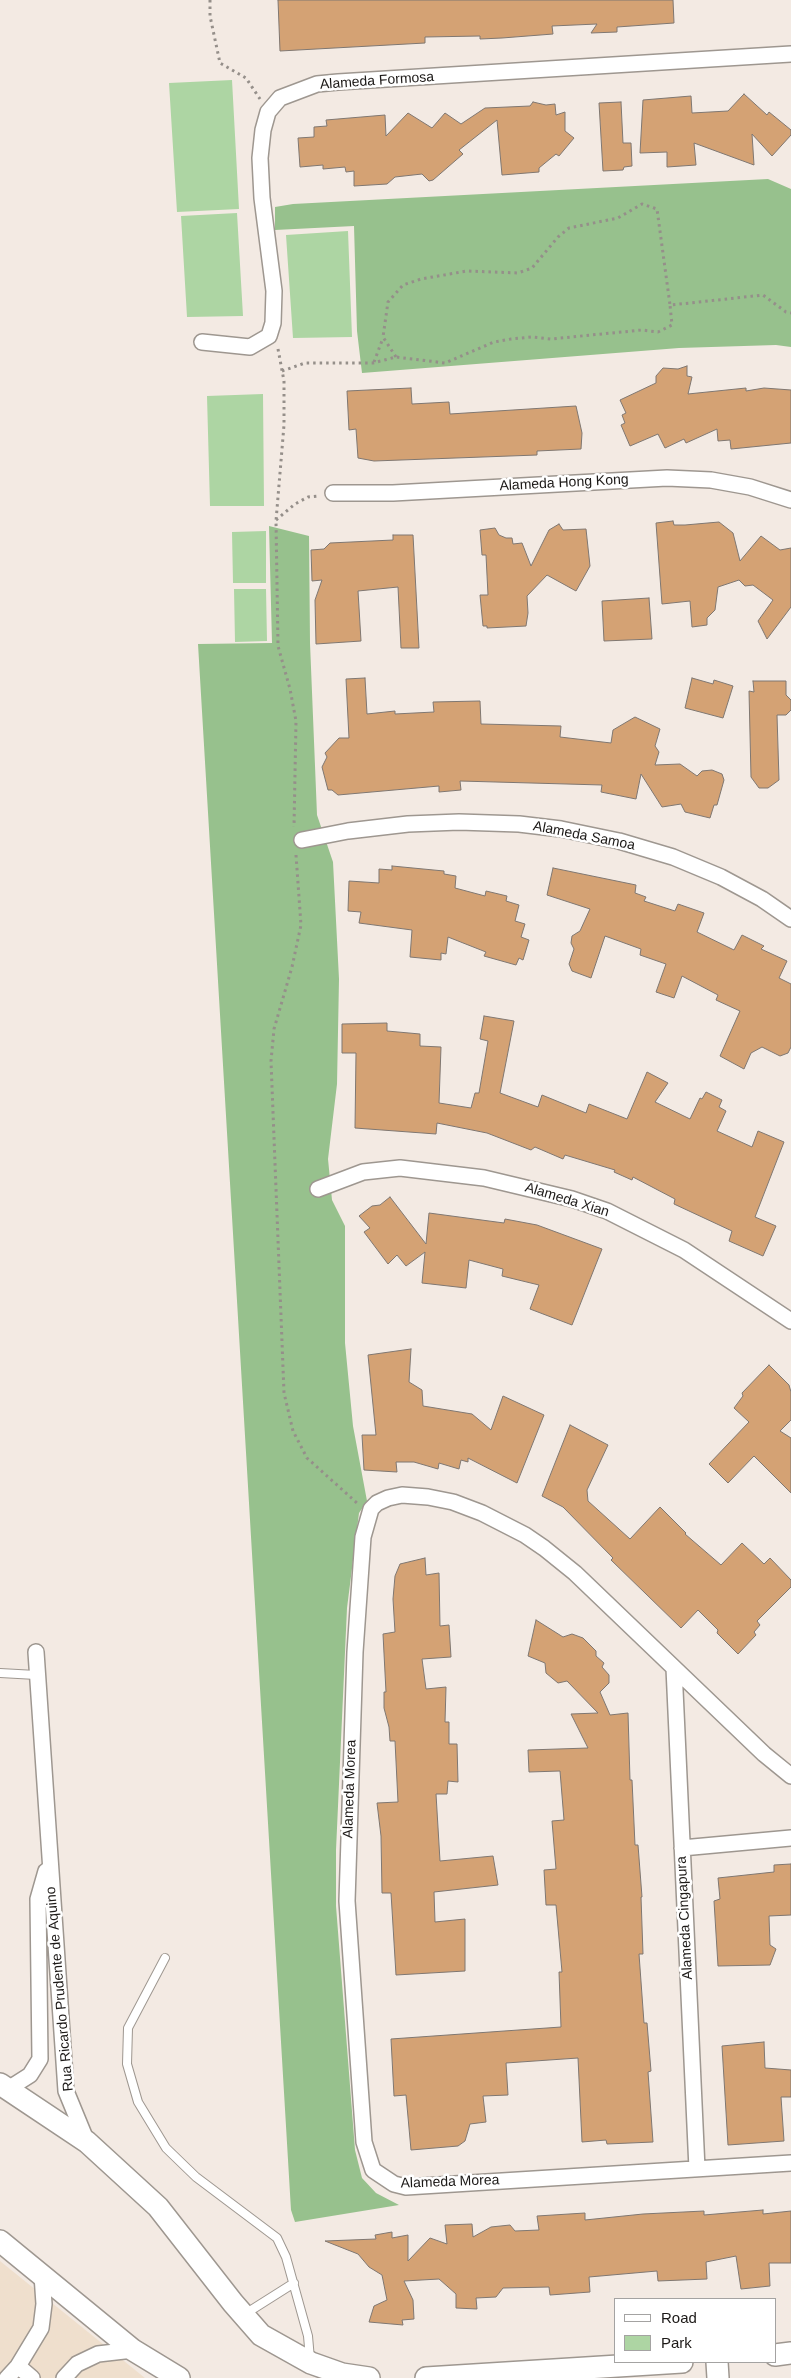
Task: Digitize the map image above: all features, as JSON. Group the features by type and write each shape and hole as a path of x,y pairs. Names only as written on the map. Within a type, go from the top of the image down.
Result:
{"main road":[{"path":"3,2089 87,2142 158,2207 261,2335 311,2364 342,2374 369,2378"},
{"path":"0,2240 133,2350 179,2378"},
{"path":"776,2355 791,2353"},
{"path":"426,2378 666,2363"},
{"path":"717,2363 718,2378"}],"street":[{"name":"Alameda Formosa","path":"268,112 280,98 301,89 324,83 791,54"},
{"path":"202,342 250,347 269,336 273,324 274,291 262,198 260,158 263,130 268,112"},
{"name":"Alameda Hong Kong","path":"333,493 393,493 667,478 711,480 750,487 791,500"},
{"name":"Alameda Samoa","path":"297,840 348,831 408,824 476,822 519,824 561,829 619,841 673,857 745,890 791,919"},
{"name":"Alameda Xian","path":"318,1189 363,1172 400,1168 484,1178 564,1197 608,1211 684,1250 791,1321"},
{"path":"369,1514 374,1506 383,1500 402,1495 420,1496 453,1502 508,1525 544,1548 614,1610 764,1754 791,1776"},
{"name":"Alameda Morea","path":"369,1514 363,1538 355,1652 347,1901 364,2142 373,2170 394,2184 406,2187 791,2163"},
{"name":"Rua Ricardo Prudente de Aquino","path":"36,1652 66,2091 87,2142"},
{"name":"Alameda Cingapura","path":"674,1668 697,2169"},
{"path":"682,1848 791,1838"},
{"name":"Rua Ricardo Prudente de Aquino","path":"3,2089 30,2075 40,2059 38,1899 49,1863"},
{"path":"7,2378 18,2366 41,2328 44,2304 42,2274"},
{"path":"64,2378 77,2364 98,2354 133,2350"},
{"path":"18,2366 32,2378"}],"lane":[{"path":"0,1674 36,1674"},
{"path":"165,1958 128,2028 126,2064 138,2102 166,2148 196,2177 277,2238 286,2257 294,2283 308,2336 311,2364"},
{"path":"244,2315 294,2283"}],"path":[{"path":"210,0 210,16 220,63 246,78 268,112"},
{"path":"282,370 305,363 374,363 396,357 445,363 494,342 511,339 532,337 551,339 642,330 658,332 672,325 657,208 642,204 618,218 569,228 558,237 532,268 518,273 467,271 421,279 403,285 388,302 383,337 374,363"},
{"path":"670,305 763,295 786,312 791,312"},
{"path":"273,324 282,370 284,425 276,521 278,646 290,689 296,721 297,840 301,925 292,967 274,1029 271,1061 284,1393 293,1431 307,1458 369,1514"},
{"path":"383,337 396,357"},
{"path":"276,521 295,504 308,498 333,493"}],"shaded area":[{"path":"0,2261 145,2378 0,2378"}],"green space":[{"path":"232,80 239,209 177,212 169,83"},
{"path":"768,179 791,189 791,347 776,345 679,348 362,373 357,331 354,226 275,230 275,207 293,204"},
{"path":"237,213 243,316 187,317 181,216"},
{"path":"348,231 352,337 293,338 286,235"},
{"path":"263,394 264,506 210,506 207,396"},
{"path":"269,526 309,536 310,643 317,815 333,862 339,979 337,1084 328,1159 332,1200 345,1226 345,1343 353,1426 367,1501 359,1513 347,1608 336,1850 336,1906 355,2150 362,2178 376,2193 399,2205 295,2222 291,2210 198,644 272,643"},
{"path":"266,531 266,583 233,583 232,532"},
{"path":"234,589 266,589 267,641 235,642"}],"building":[{"path":"278,0 673,0 674,23 617,27 617,32 591,33 597,24 552,26 553,34 480,39 480,36 425,37 425,43 280,51"},
{"path":"744,94 767,115 769,112 791,130 791,135 772,156 752,134 754,165 694,143 696,165 667,167 667,152 640,153 643,100 691,96 692,113 728,111"},
{"path":"533,102 546,105 555,104 556,115 565,112 565,131 574,138 559,156 556,154 539,168 539,172 502,175 497,120 459,150 463,154 433,180 429,181 422,174 395,177 387,184 354,186 354,171 346,172 345,167 323,169 323,165 300,167 298,138 314,137 314,127 327,126 326,120 385,115 386,136 408,113 432,128 445,113 461,124 485,108 530,106"},
{"path":"621,102 623,143 631,143 632,166 624,167 623,170 603,171 599,103"},
{"path":"687,366 687,376 692,377 688,394 746,388 746,391 764,388 791,390 791,443 731,449 730,440 718,441 717,429 686,443 684,439 665,448 658,434 630,446 621,425 625,423 622,415 626,413 620,400 656,383 656,376 663,368 678,369"},
{"path":"411,388 412,404 449,402 450,414 576,406 582,433 581,449 537,451 537,455 374,461 358,458 356,429 349,430 347,391"},
{"path":"673,521 674,525 719,522 733,533 740,561 761,536 780,550 791,548 791,607 767,639 758,621 773,600 753,585 745,586 739,580 718,587 715,610 707,618 707,625 692,627 690,601 662,604 656,523"},
{"path":"559,524 563,530 586,529 590,566 576,591 547,575 527,596 528,613 526,626 487,628 487,626 483,626 480,595 488,595 486,555 482,555 480,530 495,528 499,535 512,538 513,544 522,543 531,566 549,530"},
{"path":"393,535 413,535 419,648 401,648 398,587 358,591 361,641 316,644 315,600 322,580 312,581 311,550 324,549 330,543 393,540"},
{"path":"649,598 652,639 604,641 602,601"},
{"path":"365,678 367,714 395,711 395,714 434,712 433,702 480,701 481,724 561,726 560,737 611,743 613,730 635,717 660,729 655,746 659,752 655,765 680,764 697,776 702,771 712,770 722,774 724,780 717,805 714,805 710,818 685,812 681,804 662,807 641,774 636,799 601,792 602,785 460,781 461,790 439,792 439,786 338,795 332,790 328,790 322,767 327,757 325,753 339,738 349,738 346,679"},
{"path":"692,678 713,684 714,680 733,686 723,718 685,708"},
{"path":"753,681 786,681 786,695 791,700 791,710 786,715 777,715 779,780 768,788 759,788 751,777 749,691 754,692"},
{"path":"392,866 444,871 444,874 456,876 455,888 485,896 486,891 507,896 506,901 519,905 515,921 525,924 521,937 529,940 523,960 519,958 516,965 484,956 486,952 448,937 446,954 441,953 441,960 410,957 412,930 359,923 361,912 348,911 349,881 379,883 379,869 392,870"},
{"path":"553,868 636,885 635,893 646,897 644,901 675,911 678,904 704,913 697,932 734,950 742,935 764,946 761,949 787,961 779,978 791,984 791,1047 788,1053 780,1056 762,1047 751,1053 744,1069 720,1056 740,1011 716,1000 718,995 682,976 674,998 656,992 666,964 640,955 641,949 605,936 591,978 572,971 569,964 574,949 571,943 572,936 580,931 590,909 547,895"},
{"path":"484,1016 514,1021 500,1093 538,1107 542,1095 586,1113 589,1104 627,1119 647,1072 668,1083 655,1102 690,1119 700,1098 702,1099 706,1092 722,1100 719,1107 726,1111 717,1131 752,1147 758,1131 784,1142 755,1217 776,1226 763,1256 729,1241 732,1231 674,1204 675,1199 633,1177 632,1180 614,1172 615,1170 565,1155 563,1159 535,1147 531,1150 487,1133 437,1123 436,1134 355,1128 356,1053 342,1053 342,1024 387,1023 387,1031 420,1034 420,1046 441,1047 439,1103 471,1108 475,1093 479,1093 488,1041 480,1039"},
{"path":"390,1197 426,1244 429,1213 504,1223 505,1219 537,1225 602,1249 572,1325 530,1309 539,1285 502,1276 503,1269 469,1260 466,1288 422,1283 425,1252 406,1266 397,1255 388,1264 364,1232 370,1228 359,1216 372,1206 380,1205"},
{"path":"411,1349 409,1382 422,1390 423,1406 472,1414 491,1430 503,1396 544,1415 517,1483 468,1458 468,1462 461,1460 459,1469 439,1463 438,1469 414,1462 396,1462 397,1472 364,1470 362,1435 376,1435 368,1355"},
{"path":"769,1365 789,1385 791,1392 791,1420 780,1431 791,1438 791,1493 754,1456 728,1483 709,1464 749,1422 734,1408 743,1396 742,1393"},
{"path":"570,1425 608,1445 587,1490 588,1501 630,1539 660,1507 685,1534 721,1565 742,1543 764,1564 770,1558 791,1580 791,1587 757,1621 760,1625 754,1632 756,1635 738,1654 698,1610 681,1628 611,1560 613,1558 563,1507 542,1496"},
{"path":"425,1558 426,1575 439,1573 440,1626 449,1625 451,1657 422,1659 426,1689 446,1687 445,1722 449,1722 449,1744 457,1744 458,1782 448,1781 447,1794 436,1794 440,1861 493,1856 498,1885 434,1892 435,1922 465,1919 465,1971 396,1975 391,1893 382,1893 381,1836 377,1803 398,1802 395,1741 390,1741 389,1727 384,1708 384,1692 386,1692 383,1634 395,1632 393,1599 395,1576 400,1564"},
{"path":"536,1620 563,1637 572,1634 583,1638 596,1651 596,1656 604,1663 602,1667 609,1675 609,1683 600,1692 610,1715 628,1713 630,1780 632,1780 635,1845 638,1845 642,1897 643,1954 639,1954 644,2023 647,2023 651,2071 648,2072 653,2142 607,2144 606,2140 582,2142 578,2058 506,2063 508,2095 483,2096 486,2122 470,2124 465,2141 458,2146 411,2150 406,2095 394,2096 391,2039 561,2027 559,1972 562,1972 556,1905 546,1905 544,1870 556,1869 552,1821 564,1820 560,1771 529,1772 528,1750 588,1748 571,1714 598,1713 567,1681 558,1683 546,1673 545,1663 528,1656"},
{"path":"791,1864 791,1915 769,1916 770,1945 776,1949 770,1965 718,1966 714,1901 720,1899 718,1878 774,1872 774,1865"},
{"path":"764,2042 765,2068 791,2070 791,2097 781,2097 784,2141 728,2145 722,2046"},
{"path":"763,2210 763,2214 791,2211 791,2263 769,2263 770,2286 741,2289 736,2256 706,2262 707,2279 658,2281 657,2271 589,2277 590,2292 550,2295 549,2287 503,2288 496,2297 476,2298 477,2309 456,2308 456,2294 439,2279 404,2281 413,2300 414,2319 402,2320 403,2325 369,2322 374,2306 387,2300 382,2275 369,2267 358,2254 325,2241 376,2239 375,2235 392,2232 392,2238 408,2235 408,2261 430,2238 447,2244 445,2225 472,2224 473,2237 491,2227 510,2225 515,2231 539,2230 537,2216 585,2213 585,2220 643,2214 704,2211 704,2215"}]}
